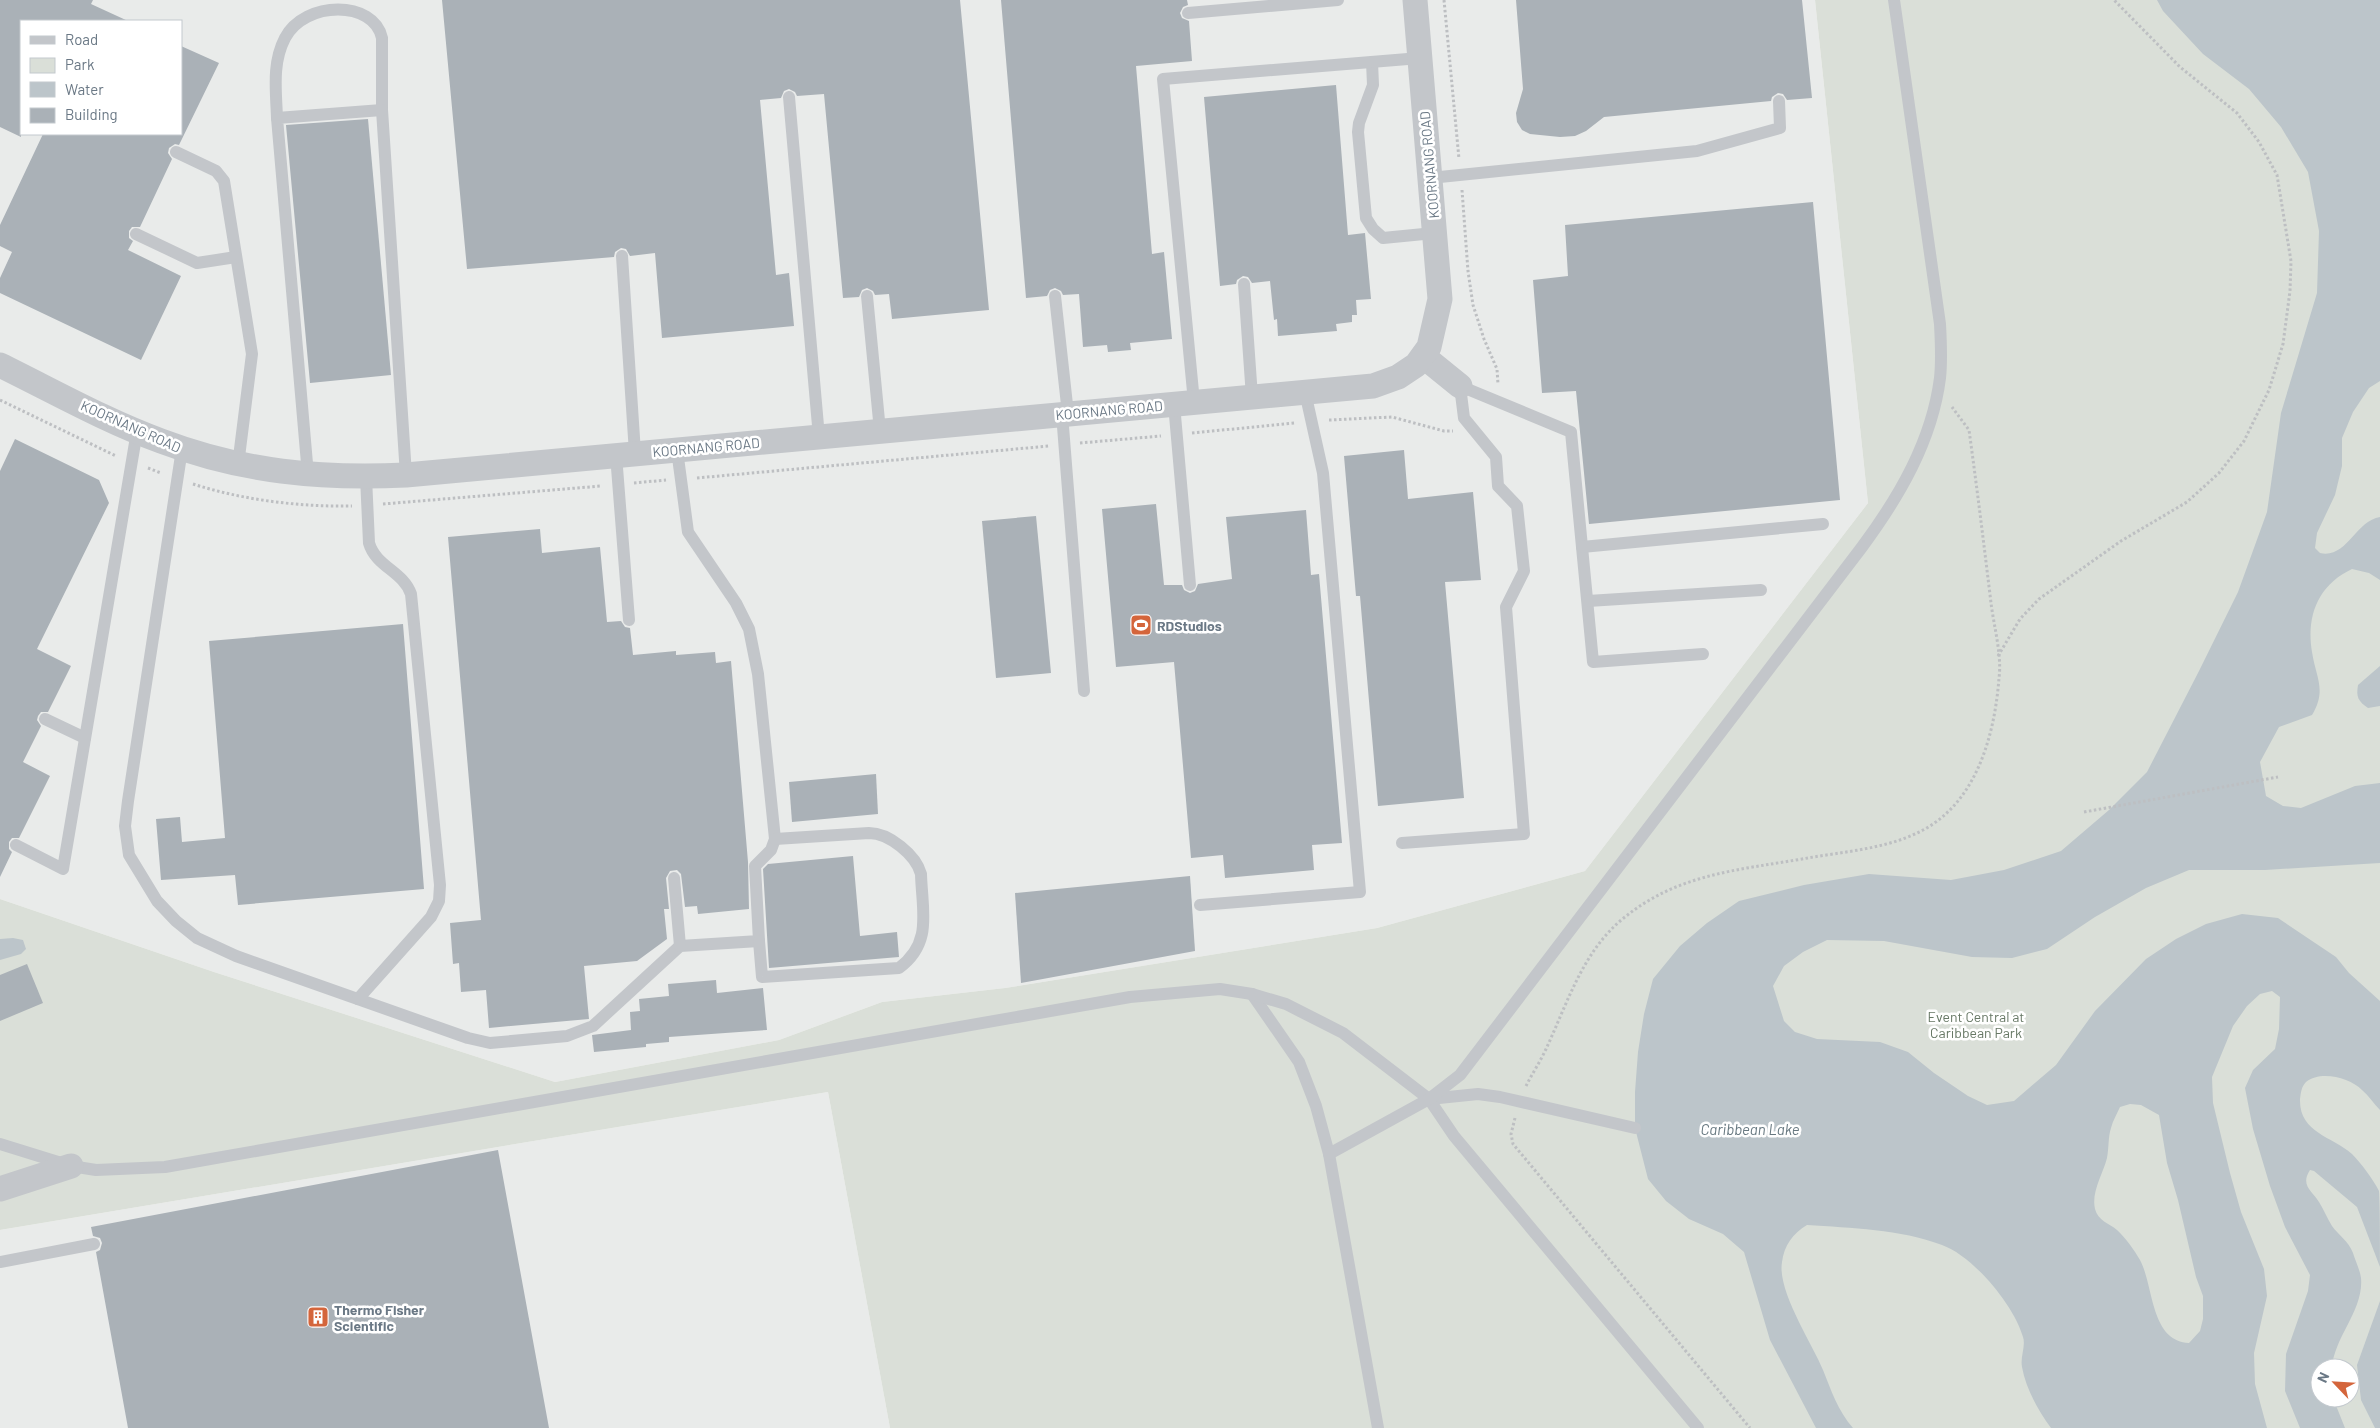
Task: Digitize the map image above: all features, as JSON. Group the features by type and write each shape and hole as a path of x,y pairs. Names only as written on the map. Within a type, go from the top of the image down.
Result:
{"street":[{"name":"KOORNANG ROAD","path":"2,371 182,449 238,465 265,470 308,475 366,477 406,475 1373,386 1398,377 1416,365 1431,339 1440,299 1414,0"},
{"path":"1422,356 1460,386"},
{"path":"0,1189 71,1166"}],"lane":[{"path":"1188,13 1338,0"},
{"path":"1329,1154 1429,1099 1460,1074 1492,1036 1883,519 1917,460 1938,391 1941,360 1940,324 1894,0"},
{"path":"308,475 277,118 276,64 285,38 298,20 308,12 339,4 350,5 368,11 375,17 380,26 382,110 406,475"},
{"path":"1190,585 1184,403 1163,79 1420,58"},
{"path":"1372,62 1374,85 1359,123 1358,132 1366,218 1372,230 1383,238 1434,233"},
{"path":"789,97 819,436"},
{"path":"1430,178 1697,151 1780,128 1779,101"},
{"path":"277,118 382,110"},
{"path":"176,152 221,175 224,181 252,359 238,465"},
{"path":"136,234 198,263 236,257"},
{"path":"622,256 629,620"},
{"path":"1244,284 1252,397"},
{"path":"867,296 880,431"},
{"path":"1055,296 1084,691"},
{"path":"1402,843 1524,834 1506,607 1524,571 1517,506 1498,486 1496,457 1464,418 1460,386 1571,432 1593,662 1703,654"},
{"path":"1200,905 1360,892 1323,473 1305,392"},
{"path":"16,844 63,869 137,431"},
{"path":"182,449 125,826 129,855 158,901 197,938 236,956 490,1043 567,1036 593,1026 680,946 759,941"},
{"path":"677,450 688,532 742,614 751,637 758,674 775,839 771,850 755,866 762,977 899,968 906,963 922,940 921,874 919,865 888,838 879,833 869,832 775,839"},
{"path":"358,999 431,917 439,902 440,885 411,594 408,584 402,577 377,560 372,552 369,543 366,477"},
{"path":"1582,547 1822,524"},
{"path":"1588,601 1761,590"},
{"path":"45,719 85,738"},
{"path":"674,878 680,946"},
{"path":"0,1144 71,1166 96,1170 165,1167 1130,997 1220,989 1252,994 1286,1004 1343,1033 1429,1099 1454,1136 1698,1428"},
{"path":"1252,994 1299,1062 1316,1106 1329,1154 1378,1428"},
{"path":"1429,1099 1478,1094 1518,1100 1635,1128"},
{"path":"0,1262 94,1244"}],"path":[{"path":"1998,656 2020,619 2039,599 2121,540 2187,502 2220,473 2244,441 2269,390 2283,344 2290,291 2291,261 2277,175 2259,142 2237,113 2180,67 2114,0"},
{"path":"1750,1428 1512,1144 1511,1134 1518,1100 1546,1050 1589,957 1624,917 1645,902 1671,888 1701,876 1900,840 1932,825 1954,808 1970,785 1989,735 2000,676 1969,430 1938,391"},
{"path":"2084,812 2278,777"}],"shaded area":[{"path":"0,0 1815,0 1868,503 1585,871 1377,928 1005,988 882,1002 779,1040 555,1082 214,972 0,899"},
{"path":"828,1092 890,1428 0,1428 0,1230"}],"green space":[{"name":"Event Central at Caribbean Park","path":"1815,0 2380,0 2380,1428 890,1428 828,1092 0,1230 0,899 214,972 555,1082 779,1040 882,1002 1005,988 1377,928 1585,871 1868,503"}],"water":[{"name":"Caribbean Lake","path":"2157,0 2380,0 2380,381 2369,388 2353,412 2342,438 2342,466 2335,495 2317,533 2315,548 2320,553 2329,553 2337,550 2364,525 2380,517 2380,580 2369,573 2352,569 2340,576 2323,593 2313,614 2311,626 2312,652 2319,684 2319,698 2312,715 2279,727 2260,762 2266,796 2283,806 2301,808 2355,786 2380,783 2380,863 2265,870 2189,870 2146,888 2095,917 2047,949 2012,958 1972,957 1884,941 1827,940 1803,952 1784,966 1773,986 1784,1021 1795,1032 1817,1039 1880,1042 1908,1052 1934,1073 1968,1096 1987,1105 2014,1101 2056,1065 2095,1011 2146,959 2176,939 2206,924 2242,914 2278,918 2336,957 2349,973 2380,1001 2380,1110 2357,1086 2335,1077 2319,1076 2312,1078 2302,1088 2300,1099 2301,1110 2311,1127 2352,1154 2367,1171 2379,1191 2380,1267 2357,1207 2314,1171 2310,1170 2306,1180 2308,1188 2319,1202 2332,1226 2351,1249 2361,1278 2361,1290 2358,1301 2334,1358 2310,1358 2310,1408 2337,1408 2345,1428 2300,1428 2285,1391 2286,1354 2308,1291 2310,1275 2285,1227 2270,1186 2253,1129 2245,1088 2253,1070 2275,1049 2279,1029 2280,997 2272,991 2260,994 2247,1006 2233,1026 2212,1077 2213,1103 2230,1173 2241,1212 2264,1269 2267,1296 2254,1353 2255,1384 2267,1428 2051,1428 2037,1407 2026,1383 2022,1363 2024,1340 2018,1324 1991,1283 1966,1260 1942,1245 1892,1232 1807,1225 1793,1236 1787,1245 1782,1262 1782,1274 1796,1317 1818,1359 1835,1400 1853,1428 1816,1428 1770,1340 1744,1252 1723,1234 1689,1219 1666,1201 1648,1179 1635,1128 1635,1092 1638,1052 1644,1014 1653,979 1680,946 1707,923 1739,901 1804,885 1869,874 1951,880 2004,870 2061,851 2109,810 2147,772 2238,592 2267,512 2281,413 2317,293 2319,231 2308,172 2281,127 2249,89 2203,54 2163,11","holes":["2130,1104 2141,1105 2159,1115 2167,1163 2178,1200 2196,1277 2203,1296 2203,1319 2200,1331 2189,1343 2176,1340 2167,1333 2160,1323 2140,1260 2123,1236 2096,1213 2094,1203 2096,1190 2107,1158 2109,1135 2120,1107"]},
{"path":"2380,666 2380,706 2368,708 2358,698 2358,685"},
{"path":"13,938 23,940 26,949 21,954 0,960 0,939"},
{"path":"2380,1301 2380,1428 2375,1428 2361,1400 2360,1358"}],"building":[{"path":"0,0 93,0 91,4 126,20 20,20 21,137 0,127"},
{"path":"442,0 960,0 989,310 892,319 889,294 875,295 873,291 867,288 862,290 859,297 843,298 824,94 797,96 795,92 789,89 784,91 781,98 760,100 776,275 789,273 794,326 662,338 655,253 630,256 626,249 621,248 615,252 614,257 467,269"},
{"path":"1001,0 1187,0 1188,5 1183,7 1180,13 1182,18 1189,21 1192,61 1136,66 1152,254 1164,252 1172,339 1130,343 1131,350 1108,352 1107,345 1083,347 1079,294 1063,295 1061,291 1055,288 1050,290 1047,296 1026,298"},
{"path":"1516,0 1802,0 1812,98 1787,100 1783,94 1778,93 1772,97 1771,101 1604,117 1586,131 1575,136 1560,137 1530,134 1522,130 1517,122 1516,113 1523,89"},
{"path":"182,46 219,63 179,145 175,144 169,148 168,153 172,159 140,227 132,227 129,231 129,238 133,241 128,250 181,276 141,360 0,293 0,278 12,252 0,246 0,225 43,135 182,135"},
{"path":"1336,85 1348,235 1365,233 1371,299 1356,300 1357,315 1352,315 1352,322 1336,324 1337,331 1278,336 1277,319 1274,320 1270,281 1252,283 1248,277 1243,276 1237,280 1236,284 1220,286 1204,97"},
{"path":"368,119 391,375 310,383 286,125"},
{"path":"1813,202 1840,500 1589,524 1576,391 1542,393 1533,280 1568,276 1565,225"},
{"path":"15,439 99,480 109,503 37,649 71,666 48,712 41,712 38,716 37,720 41,726 23,762 50,776 19,838 12,838 9,842 9,849 12,852 0,877 0,471"},
{"path":"1404,450 1408,499 1473,492 1481,580 1445,582 1464,798 1378,806 1360,596 1356,596 1344,456"},
{"path":"1156,504 1164,585 1182,585 1184,590 1190,593 1195,591 1198,584 1232,579 1226,517 1306,510 1311,575 1319,574 1342,843 1312,845 1314,870 1225,878 1223,855 1191,858 1174,662 1116,667 1102,509"},
{"path":"1036,516 1051,673 996,678 982,521"},
{"path":"540,529 542,553 600,547 607,622 621,621 625,627 630,628 633,655 676,651 676,655 715,652 716,663 731,661 748,862 749,909 698,914 697,906 685,907 681,874 677,870 670,871 666,878 669,909 664,909 667,939 637,961 584,966 589,1019 489,1028 486,990 461,992 459,963 453,964 450,923 481,920 448,537"},
{"path":"403,624 424,889 238,905 235,875 161,880 156,819 180,817 182,842 225,838 209,641"},
{"path":"876,774 878,814 792,822 789,782"},
{"path":"853,856 860,936 897,932 899,957 769,968 763,869 768,864"},
{"path":"1190,876 1195,951 1021,983 1015,893"},
{"path":"27,964 43,1003 0,1021 0,975"},
{"path":"716,980 717,993 763,988 767,1030 669,1037 669,1042 646,1044 646,1047 594,1052 592,1035 631,1030 630,1012 640,1011 639,999 669,996 668,984"},
{"name":"Thermo Fisher Scientific","path":"498,1150 549,1428 128,1428 96,1252 100,1250 102,1243 100,1238 93,1236 91,1227"}],"place":[{"name":"RDStudios","path":"1141,625"},
{"name":"Thermo Fisher Scientific","path":"318,1317"}]}
